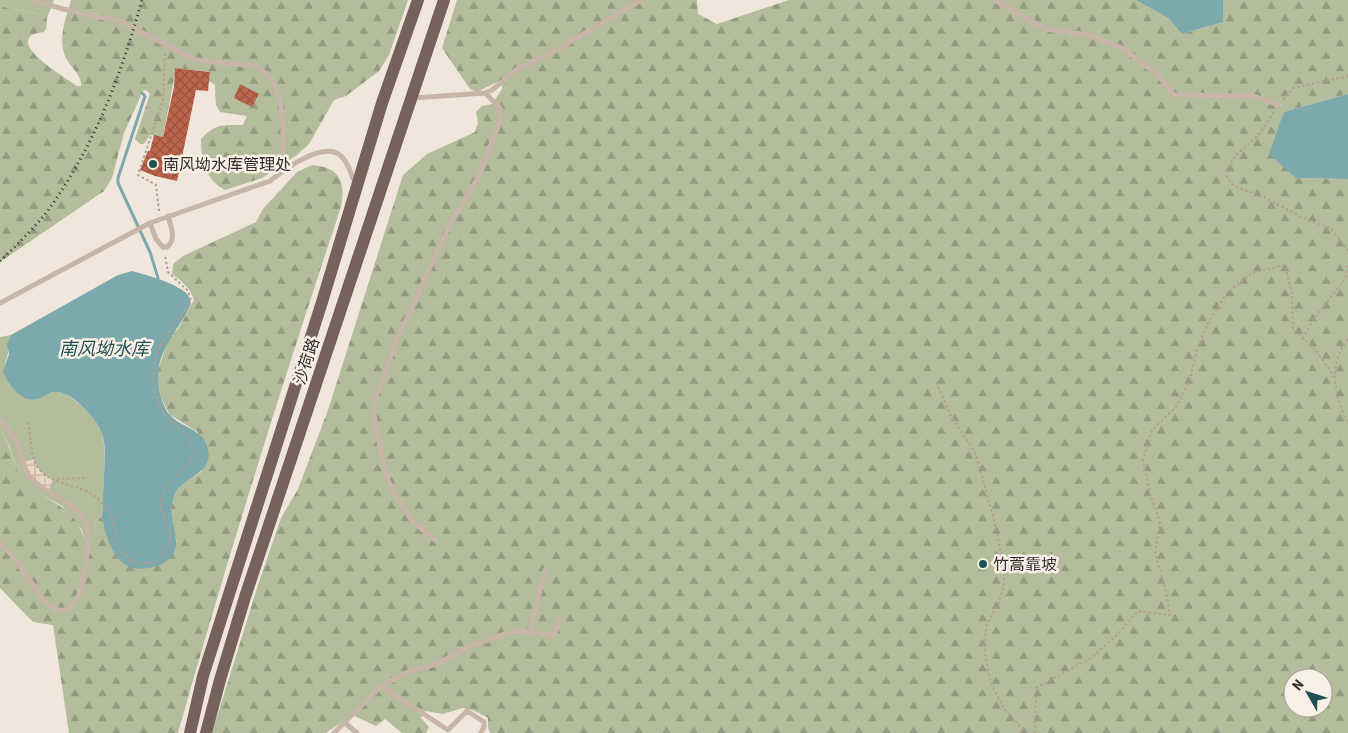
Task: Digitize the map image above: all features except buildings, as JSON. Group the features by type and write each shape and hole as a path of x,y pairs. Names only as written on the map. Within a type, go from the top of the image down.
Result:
{"main road":[{"name":"沙荷路","path":"190,733 203,676 322,302 382,103 418,0"},
{"name":"沙荷路","path":"206,733 220,680 246,597 444,0"}],"lane":[{"path":"33,0 63,9 122,22 195,60 255,66 262,69 268,75 276,90 281,106 282,172"},
{"path":"411,98 485,93 492,90 516,70 553,52 641,0"},
{"path":"995,0 1045,29 1088,34 1122,48 1157,74 1174,95 1254,96 1279,105"},
{"path":"434,539 412,521 395,495 387,478 373,405 396,342 450,224 479,176 499,124 500,108 485,93"},
{"path":"0,303 150,223 270,180 310,156 324,151 338,154 344,160 357,185"},
{"path":"150,223 158,242 164,248 173,239 168,216"},
{"path":"0,421 15,438 32,479 68,503 78,512 86,524 89,539 84,584 75,603 65,610 59,610 44,602 12,555 0,544"},
{"path":"530,632 545,570"},
{"path":"334,733 381,686 408,672 439,663 468,647 513,632 530,632 554,636 560,618"},
{"path":"381,686 448,730 467,710 484,722 481,733"},
{"path":"345,723 357,733"}],"path":[{"path":"160,219 156,185 138,174 163,100 166,44"},
{"path":"1348,76 1293,88 1258,135 1229,164 1227,177 1234,186 1264,197 1303,218 1330,228 1348,250"},
{"path":"28,422 34,459 42,474 50,479 81,489 100,500 113,520 120,551 133,562 142,564 152,562 162,556 169,547 171,535 161,507 162,497 167,486 187,466 192,456 192,445 184,433 170,421 162,410 154,388 153,368 161,343 191,301 188,291 168,272 164,248"},
{"path":"1303,339 1314,318 1345,279 1348,263"},
{"path":"1035,733 1036,688 1091,658 1116,636 1138,611 1170,615 1164,584 1155,554 1160,522 1150,494 1143,460 1152,430 1176,407 1190,380 1197,349 1209,320 1226,293 1252,274 1285,265 1292,294 1293,330 1315,349 1335,378"},
{"path":"1348,339 1341,348 1334,372 1336,393 1348,424"},
{"path":"936,382 951,416 976,454 994,520 1004,567 1004,585 999,602 986,622 984,646 986,666 991,683 1003,707 1026,733"},
{"path":"50,479 87,478"}],"green space":[{"path":"0,0 54,0 47,18 36,13 7,8 0,5"},
{"path":"71,0 408,0 389,55 379,71 346,96 334,100 309,144 297,155 262,178 225,190 213,181 203,161 201,139 211,130 220,126 243,125 247,116 220,112 216,105 215,85 209,81 210,72 176,68 163,137 150,135 144,144 140,144 135,139 150,94 146,90 143,91 124,133 112,178 104,191 0,262 0,5 36,13 47,18 44,32 33,34 28,41 30,47 44,63 77,86 81,86 78,75 66,58 62,44 63,29"},
{"path":"457,0 697,0 698,14 717,24 789,0 1136,0 1168,18 1182,34 1223,22 1223,0 1348,0 1348,94 1284,112 1296,178 1348,179 1348,733 490,733 488,718 473,710 463,708 443,714 425,711 421,718 429,727 426,733 402,733 385,719 376,726 352,715 326,733 212,733 281,518 298,489 328,410 403,175 427,154 475,132 478,123 476,112 482,106 492,104 502,89 502,84 497,82 477,92 470,89 442,48"},
{"path":"312,165 329,169 338,177 342,190 341,207 256,469 178,733 69,733 53,625 33,622 0,588 0,430 16,467 23,478 40,494 65,510 79,526 84,538 87,540 94,534 96,520 102,517 104,527 177,542 171,514 172,500 181,485 202,471 198,432 170,415 162,400 157,382 158,370 168,340 178,329 194,300 185,285 172,274 173,264 183,256 256,222 263,209 297,172"},
{"path":"11,335 5,363 37,399 53,392 68,395 94,419 102,435 105,453 102,517 96,520 94,534 87,540 84,538 82,530 62,506 32,489 21,476 9,445 0,430 0,337"}],"shaded area":[{"path":"34,459 40,471 53,480 48,491 36,483 24,462"}],"water":[{"path":"1136,0 1223,0 1223,22 1182,34 1168,18"},
{"path":"1348,94 1348,179 1296,178 1269,154 1284,112"},
{"name":"南风坳水库","path":"132,271 169,283 182,290 189,297 191,304 161,358 158,384 161,399 167,412 180,423 201,435 209,455 204,468 186,481 173,498 172,510 176,545 173,554 163,564 141,569 128,566 122,562 110,545 105,531 102,517 105,446 101,431 92,416 72,398 62,393 50,393 37,399 25,398 16,392 3,372 9,354 7,344 11,335 118,275"}],"waterway":[{"path":"142,93 145,96 118,183 150,252 158,278"}],"railway":[{"path":"0,261 44,216 71,176 107,103 126,52 142,0"}],"place":[{"name":"南风坳水库管理处","path":"153,164"},
{"name":"竹蒿靠坡","path":"983,564"}]}
